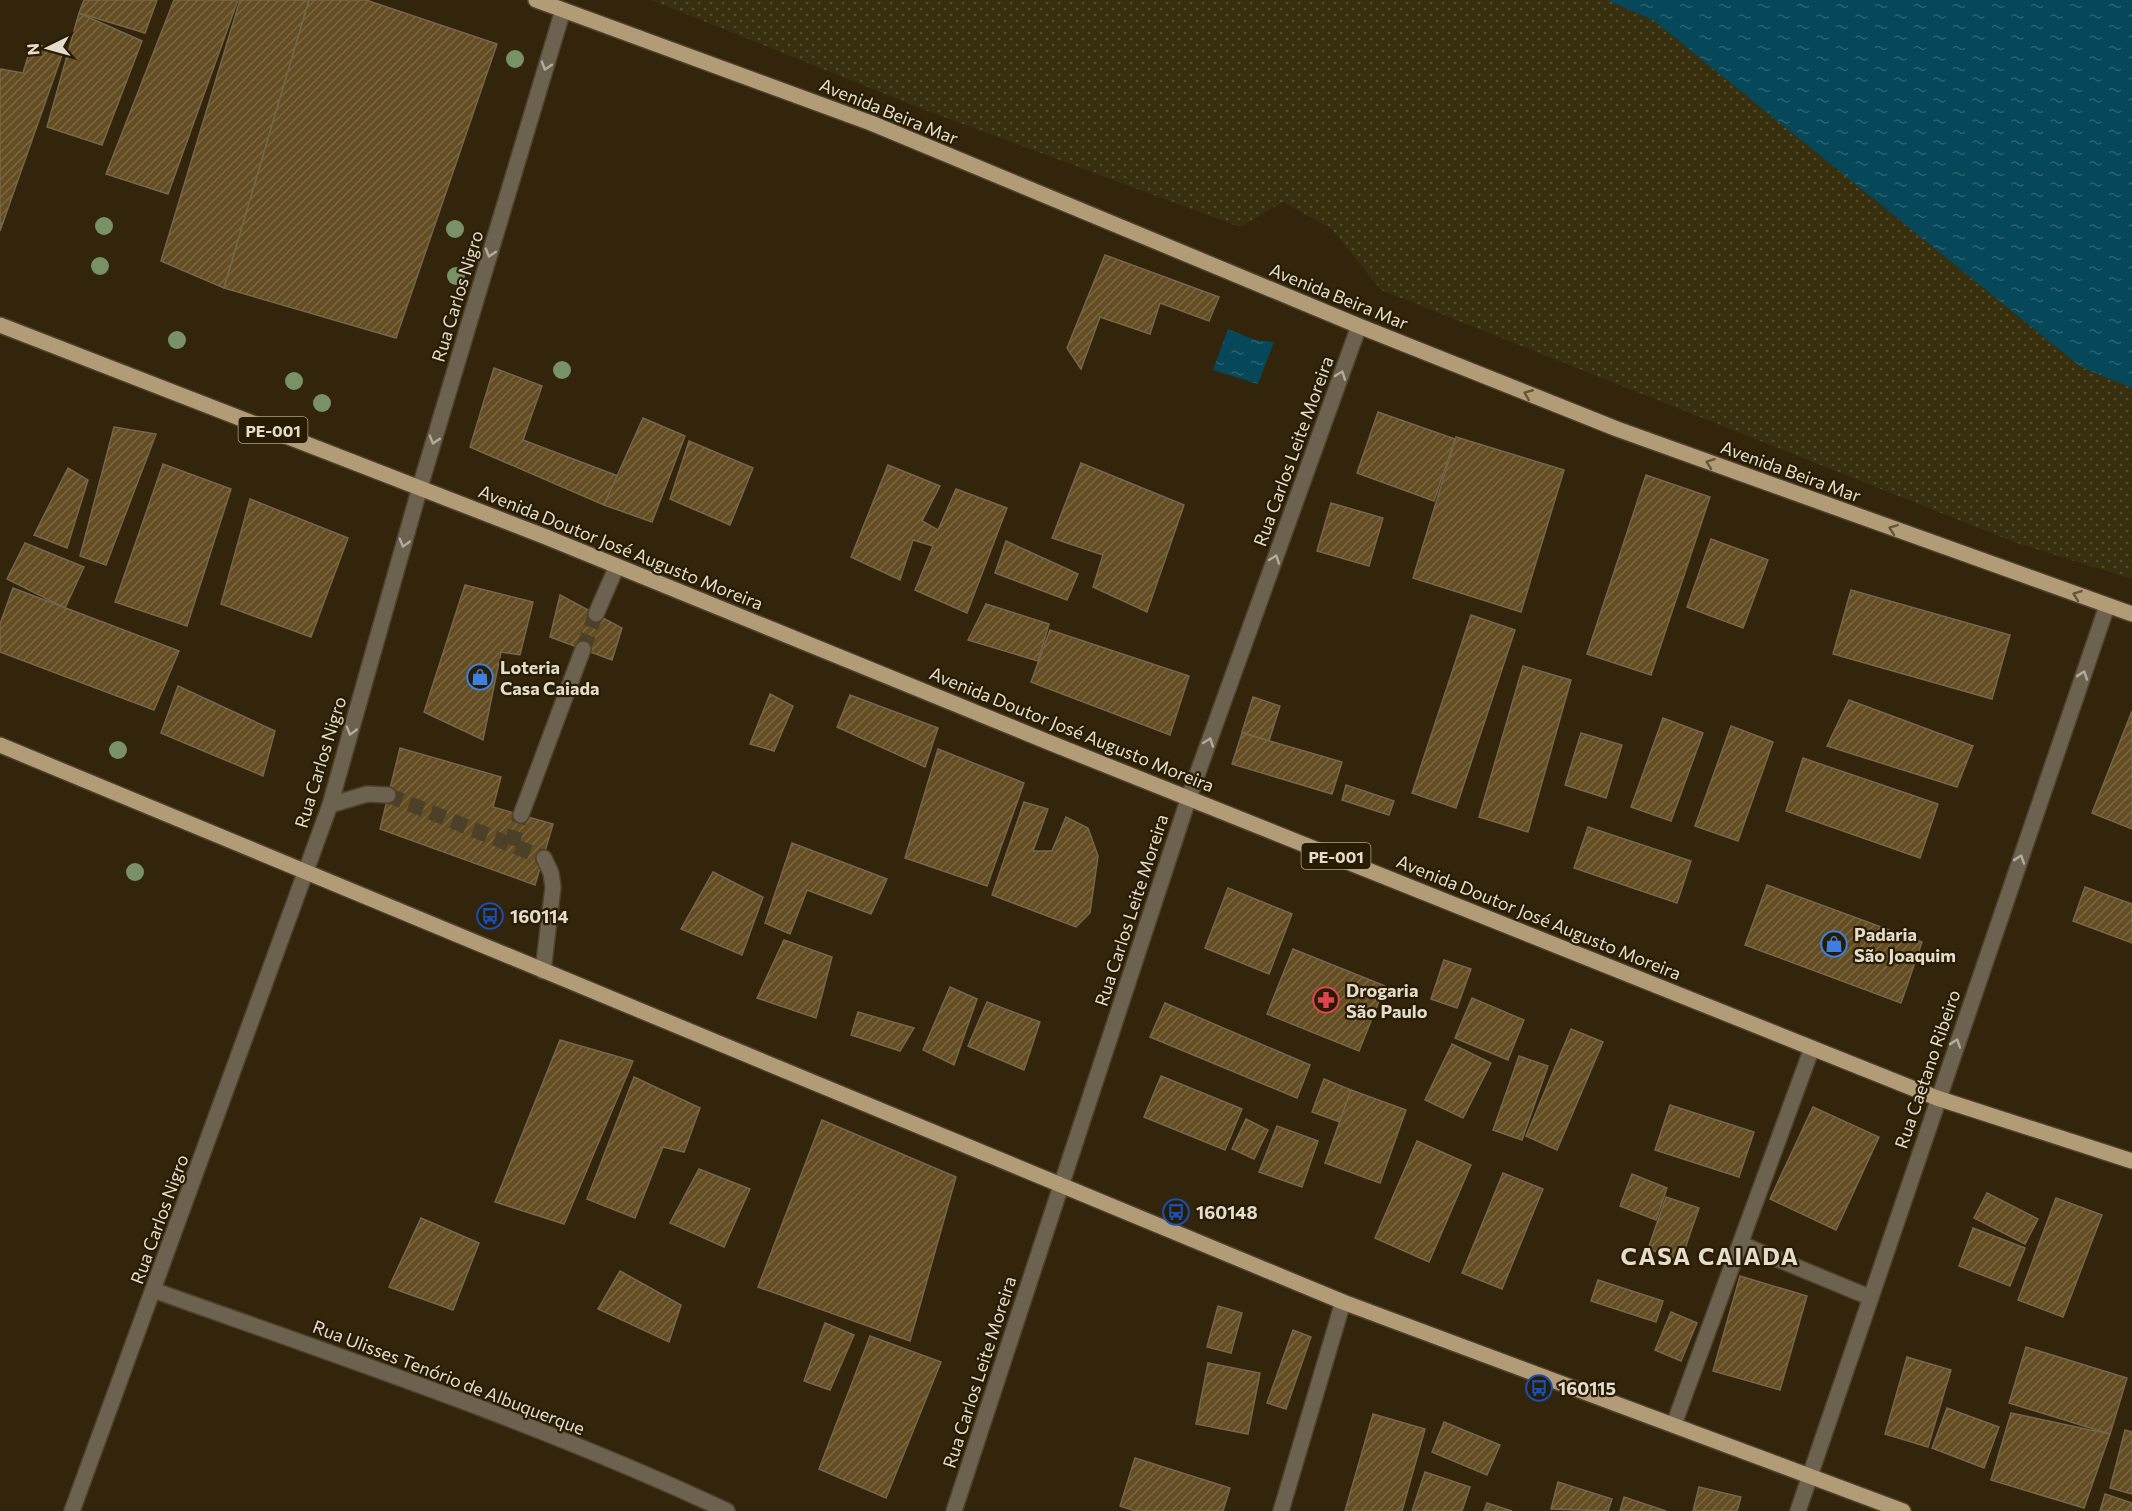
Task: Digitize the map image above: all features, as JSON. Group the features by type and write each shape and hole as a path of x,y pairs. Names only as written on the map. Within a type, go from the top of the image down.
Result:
{"main road":[{"name":"Avenida Beira Mar","path":"536,0 871,123 1359,326 1617,429 2132,614"},
{"name":"Avenida Doutor José Augusto Moreira","path":"0,325 420,487 1937,1098 2132,1161"},
{"path":"0,745 1343,1302 1903,1511"}],"street":[{"name":"Rua Carlos Nigro","path":"72,1511 330,805 420,487 563,10"},
{"name":"Rua Carlos Leite Moreira","path":"954,1511 1059,1186 1189,797 1359,326"},
{"path":"596,614 617,566"},
{"name":"Rua Caetano Ribeiro","path":"1798,1511 1869,1297 2107,606"},
{"path":"521,815 583,649"},
{"path":"330,805 367,794 388,795"},
{"path":"543,971 553,887 551,873 544,858"},
{"path":"1674,1424 1812,1048"},
{"path":"1741,1244 1869,1297"},
{"name":"Rua Ulisses Tenório de Albuquerque","path":"153,1290 469,1402 668,1483 727,1511"},
{"path":"1281,1511 1343,1302"}],"sand":[{"path":"651,0 1607,0 1653,20 2081,367 2132,388 2132,579 2014,542 1381,290 1332,229 1283,202 1240,227 920,108"}],"water":[{"path":"1607,0 2132,0 2132,388 2081,367 1653,20"},
{"path":"1228,329 1255,340 1274,342 1258,384 1213,370"}],"building":[{"path":"84,0 157,0 145,33 79,13"},
{"path":"174,0 238,0 168,194 106,174"},
{"path":"240,0 309,0 224,288 161,261"},
{"path":"309,0 366,0 497,44 396,338 224,288"},
{"path":"79,13 142,41 102,145 47,127"},
{"path":"32,43 63,52 0,231 0,71 1,69 23,73"},
{"path":"1105,255 1219,297 1209,321 1160,303 1150,334 1100,317 1081,369 1067,348"},
{"path":"494,368 542,386 523,440 618,476 604,505 470,447"},
{"path":"1378,412 1455,439 1434,501 1357,473"},
{"path":"643,418 685,436 652,522 604,505"},
{"path":"114,427 156,434 106,565 80,556"},
{"path":"1456,437 1564,470 1521,612 1413,578"},
{"path":"689,441 753,468 730,525 670,499"},
{"path":"1081,463 1184,505 1147,612 1093,587 1103,555 1052,538"},
{"path":"163,464 231,489 187,626 115,602"},
{"path":"888,465 940,486 922,521 938,530 956,489 1007,508 967,613 915,590 933,546 913,540 900,580 851,557"},
{"path":"68,468 88,480 67,548 34,535"},
{"path":"1646,475 1710,497 1651,675 1587,654"},
{"path":"250,499 348,538 311,637 221,604"},
{"path":"1331,503 1383,518 1369,566 1317,551"},
{"path":"1711,539 1768,560 1743,628 1687,607"},
{"path":"1006,541 1078,574 1067,600 995,573"},
{"path":"25,543 84,567 65,608 7,579"},
{"path":"465,585 533,602 520,655 501,652 483,740 424,712"},
{"path":"13,588 179,651 154,710 0,652 0,624"},
{"path":"1851,590 2010,635 1992,699 1833,654"},
{"path":"560,595 622,628 612,660 550,637"},
{"path":"986,604 1049,624 1038,661 968,640"},
{"path":"1471,615 1515,630 1456,808 1412,793"},
{"path":"1050,630 1189,676 1170,735 1031,682"},
{"path":"1523,666 1571,680 1528,832 1479,817"},
{"path":"178,686 275,731 263,776 161,733"},
{"path":"770,694 793,706 774,751 750,744"},
{"path":"850,695 938,728 925,767 837,727"},
{"path":"1253,697 1280,706 1269,741 1242,732"},
{"path":"1849,700 1973,746 1957,787 1827,746"},
{"path":"2132,711 2132,829 2092,813"},
{"path":"1663,718 1703,733 1671,821 1631,807"},
{"path":"1731,726 1773,742 1738,841 1695,826"},
{"path":"1242,733 1342,762 1332,794 1232,764"},
{"path":"1581,733 1622,745 1606,798 1565,785"},
{"path":"400,748 501,777 493,807 553,824 535,885 380,829"},
{"path":"938,749 1024,783 987,886 905,858"},
{"path":"1803,758 1938,804 1920,858 1786,811"},
{"path":"1346,785 1394,801 1389,815 1342,800"},
{"path":"1024,802 1048,809 1033,851 1052,851 1066,817 1088,828 1098,856 1090,913 1076,927 992,895"},
{"path":"1588,827 1691,861 1677,903 1574,868"},
{"path":"792,843 887,879 871,914 807,890 790,934 765,923"},
{"path":"713,872 763,897 742,955 681,929"},
{"name":"Padaria São Joaquim","path":"1767,885 1922,942 1901,1003 1745,945"},
{"path":"2085,887 2132,904 2132,943 2073,921"},
{"path":"1228,888 1292,914 1269,974 1205,948"},
{"path":"784,940 832,957 816,1018 757,998"},
{"name":"Drogaria São Paulo","path":"1293,949 1385,986 1359,1051 1267,1014"},
{"path":"1444,960 1471,969 1457,1008 1431,999"},
{"path":"950,987 977,999 954,1065 923,1050"},
{"path":"1472,998 1524,1020 1508,1060 1455,1038"},
{"path":"987,1002 1040,1022 1024,1070 968,1046"},
{"path":"1165,1003 1310,1065 1297,1098 1150,1037"},
{"path":"858,1012 914,1028 900,1051 851,1035"},
{"path":"1571,1029 1603,1042 1557,1150 1526,1136"},
{"path":"560,1040 633,1061 564,1224 495,1202"},
{"path":"1452,1044 1491,1063 1463,1118 1425,1100"},
{"path":"1519,1056 1548,1066 1522,1140 1493,1130"},
{"path":"1161,1076 1242,1109 1225,1150 1144,1117"},
{"path":"634,1077 700,1108 684,1152 663,1147 635,1218 587,1199"},
{"path":"1324,1079 1351,1090 1340,1122 1312,1112"},
{"path":"1351,1090 1406,1110 1380,1183 1325,1163"},
{"path":"1670,1105 1754,1132 1739,1177 1655,1150"},
{"path":"1813,1107 1879,1137 1836,1230 1770,1199"},
{"path":"1246,1119 1268,1130 1254,1159 1232,1149"},
{"path":"822,1120 956,1177 910,1341 758,1287"},
{"path":"1277,1126 1318,1141 1302,1187 1259,1172"},
{"path":"1417,1141 1471,1165 1429,1262 1375,1238"},
{"path":"699,1169 750,1189 724,1247 670,1223"},
{"path":"1503,1173 1543,1189 1502,1289 1462,1273"},
{"path":"1632,1174 1667,1188 1656,1220 1620,1206"},
{"path":"1987,1193 2038,1219 2025,1244 1974,1218"},
{"path":"1666,1197 1699,1208 1681,1260 1648,1249"},
{"path":"2056,1198 2102,1215 2063,1317 2018,1300"},
{"path":"421,1218 479,1243 453,1310 389,1287"},
{"path":"1973,1228 2025,1248 2010,1286 1959,1266"},
{"path":"620,1271 681,1305 669,1342 598,1309"},
{"path":"1740,1276 1807,1296 1780,1390 1713,1371"},
{"path":"1598,1280 1663,1301 1656,1322 1591,1301"},
{"path":"1218,1306 1242,1313 1231,1353 1207,1347"},
{"path":"1671,1312 1697,1323 1681,1361 1655,1350"},
{"path":"825,1323 854,1335 830,1390 804,1381"},
{"path":"1293,1330 1311,1337 1286,1409 1267,1403"},
{"path":"870,1336 941,1362 886,1498 819,1469"},
{"path":"2026,1347 2127,1378 2110,1434 2009,1403"},
{"path":"1907,1357 1951,1370 1928,1447 1885,1434"},
{"path":"1208,1363 1260,1373 1248,1434 1196,1424"},
{"path":"1947,1408 1999,1427 1984,1468 1932,1448"},
{"path":"2011,1413 2110,1434 2084,1508 1991,1480"},
{"path":"1373,1414 1425,1429 1402,1511 1345,1511"},
{"path":"1444,1422 1500,1445 1487,1475 1432,1452"},
{"path":"2125,1430 2132,1432 2132,1494 2110,1488"},
{"path":"1135,1458 1230,1488 1223,1511 1135,1511 1120,1506"},
{"path":"1425,1472 1470,1487 1462,1511 1412,1511"},
{"path":"1558,1482 1612,1499 1608,1511 1551,1509"},
{"path":"1699,1487 1741,1497 1737,1511 1693,1511"},
{"path":"2105,1494 2132,1503 2132,1511 2100,1511"},
{"path":"1624,1497 1666,1511 1620,1511"},
{"path":"1487,1503 1512,1511 1484,1511"}],"tunnel":[{"path":"583,649 596,614"},
{"path":"388,795 544,858"},
{"path":"511,845 521,815"}],"place":[{"name":"Loteria Casa Caiada","path":"480,677"},
{"name":"160114","path":"490,916"},
{"name":"Padaria São Joaquim","path":"1834,944"},
{"name":"Drogaria São Paulo","path":"1326,1000"},
{"name":"160148","path":"1176,1212"},
{"name":"160115","path":"1539,1388"}],"district":[{"name":"CASA CAIADA","path":"1710,1255"}]}
